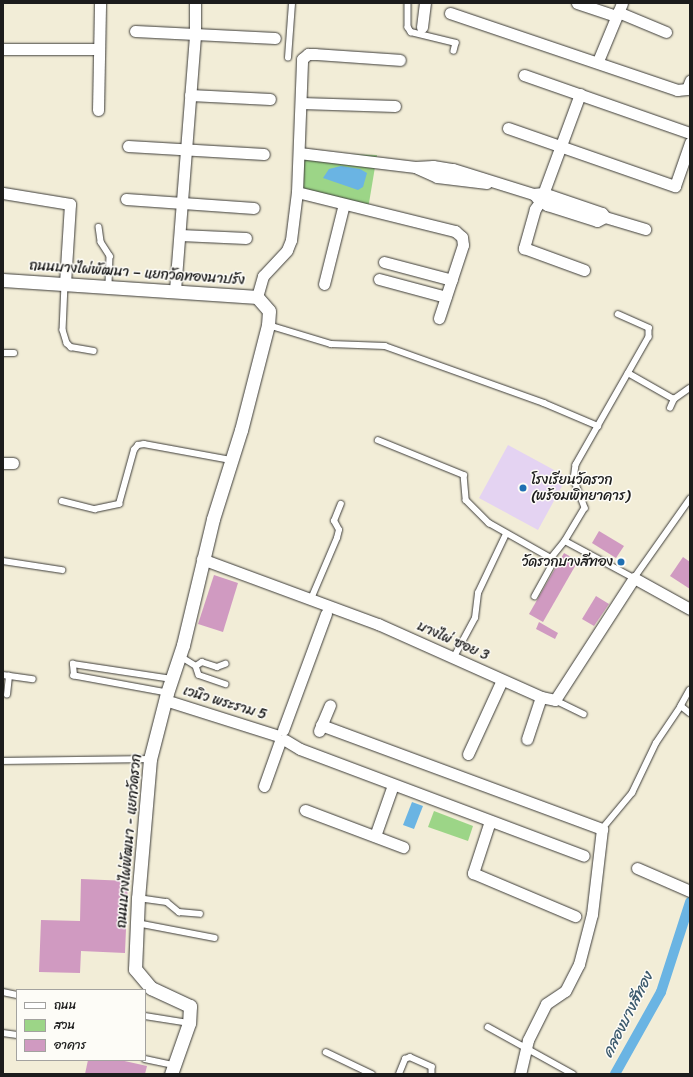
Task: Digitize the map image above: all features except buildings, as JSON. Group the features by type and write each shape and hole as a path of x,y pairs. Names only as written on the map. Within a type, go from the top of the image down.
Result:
{"street":[{"path":"98,110 100,3"},
{"path":"175,290 195,34 195,3"},
{"path":"422,27 425,3"},
{"path":"577,3 619,11 666,32"},
{"path":"598,62 619,11"},
{"path":"450,13 677,90 687,89 690,81"},
{"path":"135,31 275,38"},
{"path":"3,49 99,49"},
{"path":"257,297 263,276 288,250 291,240 298,192 302,59 308,54 400,60"},
{"path":"524,75 690,133"},
{"path":"580,94 561,146 539,196 524,248 584,270"},
{"path":"190,95 270,99"},
{"path":"301,103 395,106"},
{"path":"508,128 675,186 690,143"},
{"path":"128,146 264,154"},
{"path":"299,153 415,167 433,166 453,169 539,196 602,213 605,217 645,228"},
{"path":"298,192 455,232 462,237 463,245 439,318"},
{"path":"3,194 70,204 65,284"},
{"path":"126,199 254,208"},
{"path":"324,284 344,204"},
{"path":"180,235 246,238"},
{"path":"384,262 452,280"},
{"path":"379,279 446,297"},
{"name":"ถนนบางไผ่พัฒนา – แยกวัดทองนาปรัง","path":"3,280 175,290 257,297 269,311 268,325 202,560"},
{"name":"บางไผ่ ซอย 3","path":"202,560 311,599 454,657 541,697 555,700"},
{"name":"ถนนบางไผ่พัฒนา - แยกวัดรวก","path":"172,1070 189,1023 190,1006 151,988 135,969 138,898 150,759 166,697 180,656 202,560"},
{"path":"555,700 634,578 690,608"},
{"path":"264,786 326,614"},
{"path":"468,754 502,680"},
{"name":"เวนิว พระราม 5","path":"166,697 281,736 300,749 584,856"},
{"path":"527,739 541,697"},
{"path":"330,705 320,728 602,829 592,914 579,964 565,991 546,1004 526,1049 520,1074"},
{"path":"374,836 393,785"},
{"path":"305,810 403,847"},
{"path":"490,821 473,872 575,916"},
{"path":"636,868 690,891"}],"lane":[{"path":"288,58 292,3"},
{"path":"408,3 408,26 411,32 456,43 454,51"},
{"path":"99,227 102,242 110,256 109,287"},
{"path":"65,284 63,330 67,343 71,347 94,351"},
{"path":"551,558 565,541 586,508 574,479 576,465 648,336 649,328 618,314"},
{"path":"268,325 331,344 385,346 544,403 598,426"},
{"path":"3,353 14,353"},
{"path":"628,373 674,399"},
{"path":"670,408 674,399 690,388"},
{"path":"378,440 464,474 466,500 489,523 506,534 551,558 553,564 535,596"},
{"path":"62,501 95,509 119,504 134,450 138,445 144,444 231,460"},
{"path":"565,541 634,578 690,499"},
{"path":"311,599 338,538 339,530 334,521 341,504"},
{"path":"454,657 475,618 478,593 506,534"},
{"path":"3,560 62,570"},
{"path":"180,656 196,666 199,675 225,684"},
{"path":"196,666 202,662 217,667 225,664"},
{"path":"166,697 74,676 73,664 172,679"},
{"path":"7,695 6,676 33,680"},
{"path":"602,829 632,793 656,743 690,690"},
{"path":"555,700 584,714"},
{"path":"681,706 690,713"},
{"path":"3,761 150,759"},
{"path":"138,898 167,902 179,912 200,914"},
{"path":"137,923 216,938"},
{"path":"3,992 16,995"},
{"path":"146,1016 189,1023"},
{"path":"488,1027 573,1074"},
{"path":"3,1033 16,1035"},
{"path":"326,1052 372,1074"},
{"path":"398,1074 405,1059 410,1057 432,1067 432,1074"},
{"path":"146,1059 172,1070"}],"shaded area":[{"name":"โรงเรียนวัดรวก (พร้อมพิทยาคาร)","path":"508,445 567,477 538,530 479,498"}],"green space":[{"path":"299,153 377,155 368,209 297,192"},
{"path":"434,811 473,826 468,841 428,827"}],"water":[{"path":"341,166 360,169 367,173 363,187 358,190 323,178 329,169"},
{"path":"412,802 423,806 414,829 403,825"}],"waterway":[{"name":"คลองบางสีทอง","path":"615,1074 661,992 690,902"}],"place":[{"name":"โรงเรียนวัดรวก (พร้อมพิทยาคาร)","path":"523,488"},
{"name":"วัดรวกบางสีทอง","path":"621,562"}]}
